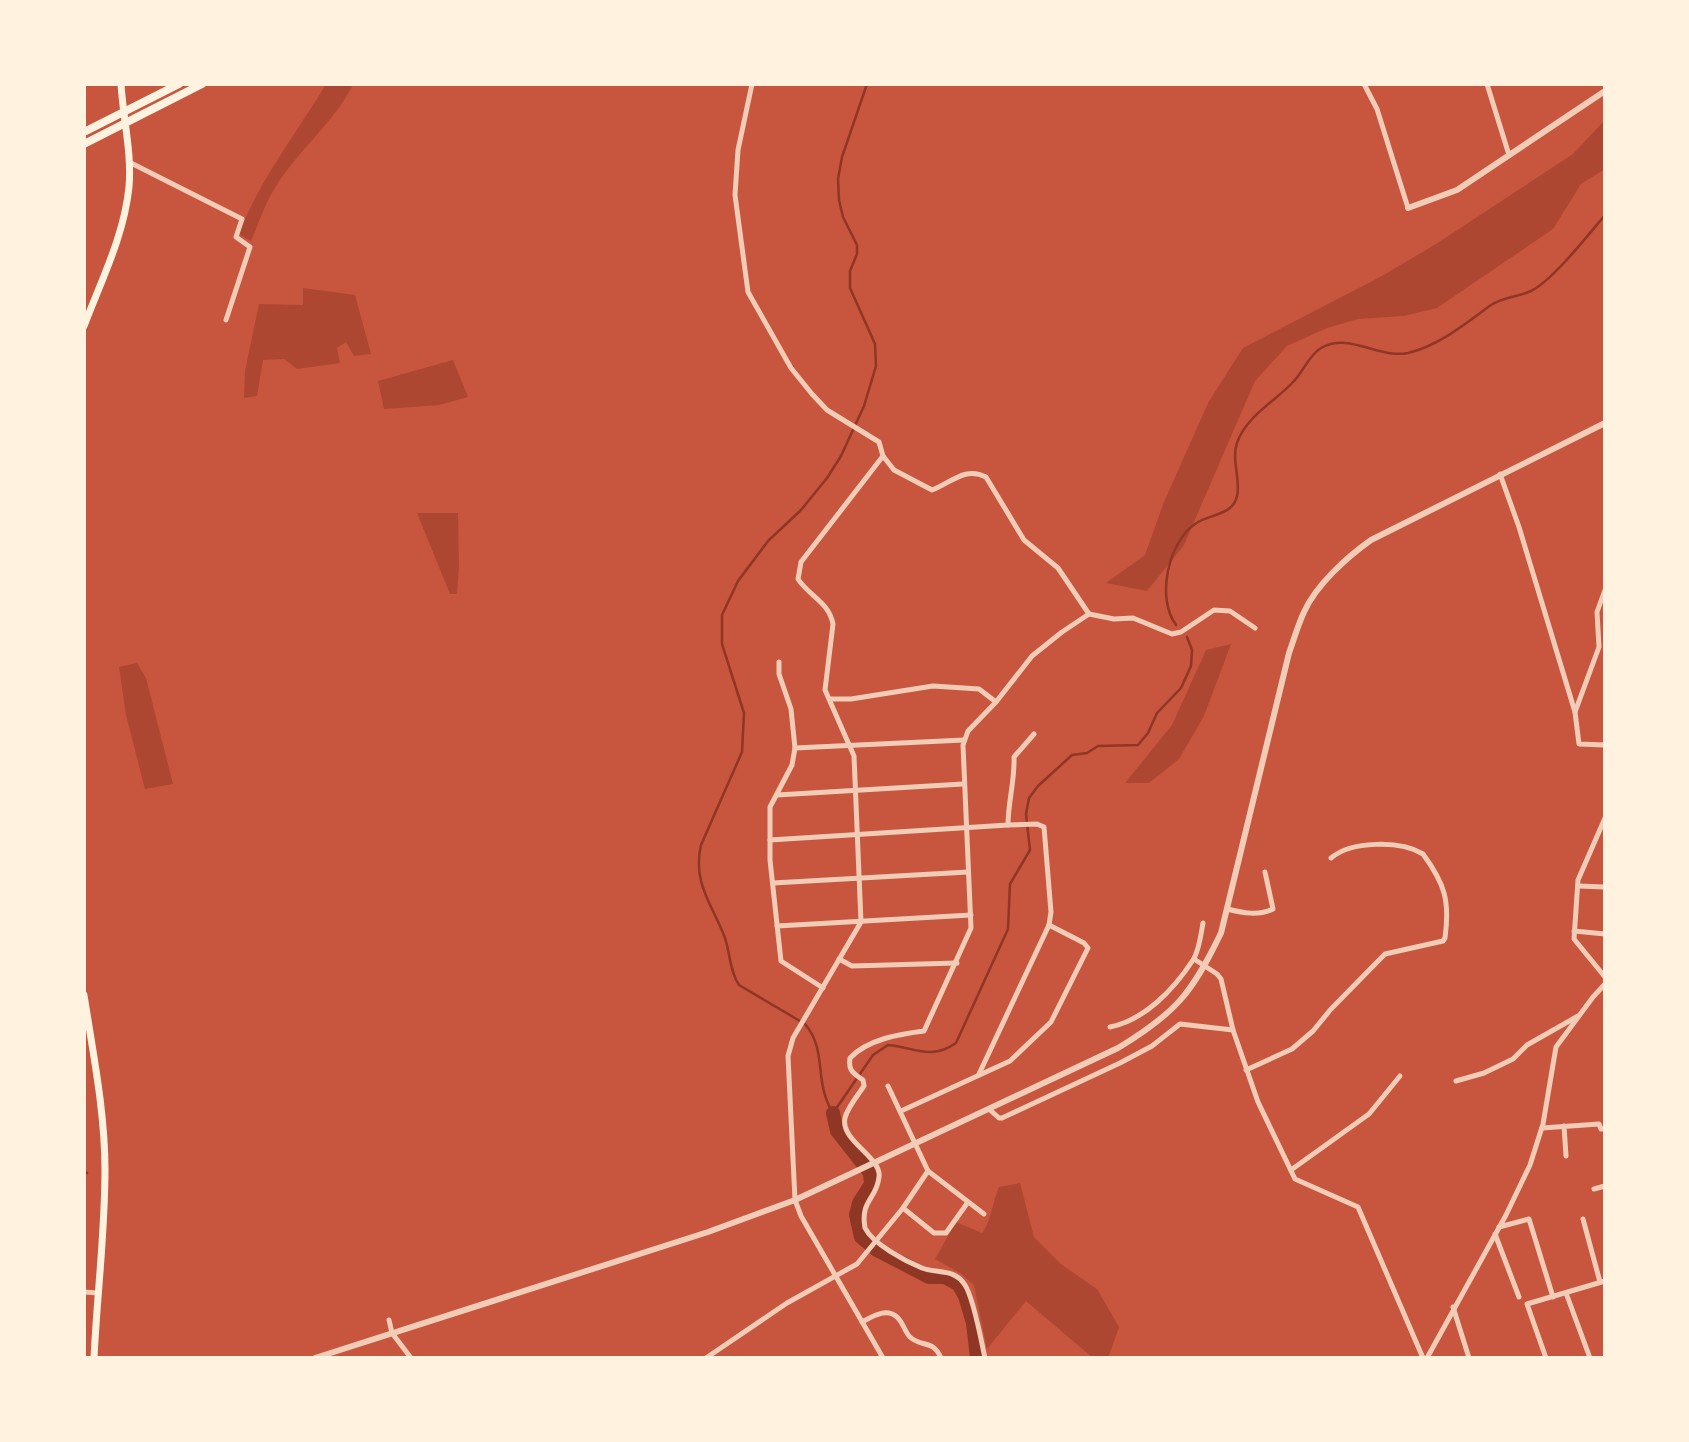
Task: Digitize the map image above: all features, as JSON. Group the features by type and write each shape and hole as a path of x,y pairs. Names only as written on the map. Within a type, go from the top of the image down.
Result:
{"main road":[{"path":"84,327 118,239 125,212 129,162 121,84"},
{"path":"84,132 178,84"},
{"path":"84,144 202,84"},
{"path":"84,995 86,1025 98,1088 105,1167 104,1236 94,1358"}],"street":[{"path":"752,84 738,150 735,195 748,292 791,368 827,410 879,442 883,456 894,470 932,490 964,473 977,473 986,477 1024,540 1058,568 1088,614"},
{"path":"1364,84 1377,109 1408,208 1457,190 1605,91"},
{"path":"1487,84 1509,155"},
{"path":"129,162 242,219 236,237 250,247 226,320"},
{"path":"315,1358 708,1232 795,1200 990,1110 1118,1048 1143,1033 1176,1007 1206,967 1221,933 1289,653 1305,609 1351,554 1371,540 1605,424"},
{"path":"883,456 801,562 798,579 803,588 827,607 833,624 825,690 851,747 861,922 793,1038 788,1056 795,1200 801,1216 883,1358"},
{"path":"1500,474 1524,540 1575,712 1579,744 1605,745"},
{"path":"1575,712 1599,647 1597,612 1605,590"},
{"path":"985,1358 967,1287 958,1276 947,1271 923,1268 879,1244 864,1228 864,1207 877,1185 879,1172 849,1135 844,1122 864,1086 863,1080 854,1074 849,1066 850,1058 862,1048 896,1035 924,1031 971,928 963,784 964,740 968,731 996,702 1032,656 1088,614 1114,619 1133,618 1172,634 1181,632 1214,610 1230,611 1255,628"},
{"path":"779,662 779,674 792,709 795,748 792,765 770,807 772,883 781,961 824,988"},
{"path":"830,699 946,686 979,689 996,702"},
{"path":"1011,825 1008,803 1015,771 1014,757 1034,734"},
{"path":"795,748 964,740"},
{"path":"777,795 963,784"},
{"path":"1605,818 1578,880 1574,931 1574,939 1605,977"},
{"path":"770,840 1011,825 1037,824 1046,829 1051,912 1049,925 979,1074"},
{"path":"1597,837 1605,838"},
{"path":"1247,1070 1292,1049 1313,1031 1385,954 1443,941 1445,938 1448,911 1441,881 1423,854 1383,843 1340,850 1331,859"},
{"path":"772,883 968,872"},
{"path":"1227,909 1248,914 1273,909 1265,872"},
{"path":"1578,886 1605,887"},
{"path":"777,926 971,915"},
{"path":"1110,1027 1129,1024 1172,988 1194,959 1203,923"},
{"path":"901,1111 1010,1061 1051,1022 1087,950 1084,943 1049,925"},
{"path":"1574,931 1605,934"},
{"path":"839,959 852,966 957,963"},
{"path":"1194,959 1221,979 1233,1030 1258,1102 1295,1179 1358,1207 1425,1358"},
{"path":"1425,1358 1499,1227 1530,1165 1542,1128 1556,1047 1605,984"},
{"path":"1455,1081 1484,1073 1513,1059 1527,1045 1580,1014"},
{"path":"990,1110 1002,1118 1035,1105 1131,1058 1152,1046 1180,1024 1233,1030"},
{"path":"1291,1170 1369,1114 1400,1076"},
{"path":"888,1086 928,1171 984,1214"},
{"path":"1542,1128 1598,1124 1602,1131"},
{"path":"1564,1126 1566,1156"},
{"path":"706,1358 787,1303 857,1265 903,1208 928,1171"},
{"path":"1594,1189 1605,1186"},
{"path":"903,1208 934,1233 940,1234 946,1233 968,1202"},
{"path":"1499,1227 1529,1219 1553,1297"},
{"path":"1545,1358 1527,1304 1603,1282 1583,1219"},
{"path":"1495,1234 1519,1297"},
{"path":"84,1292 98,1293"},
{"path":"1566,1293 1590,1358"},
{"path":"1454,1307 1469,1358"},
{"path":"862,1322 878,1313 887,1312 897,1317 909,1336 934,1346 941,1358"},
{"path":"389,1320 392,1333 411,1358"}],"shaded area":[{"path":"326,84 348,84 352,87 335,113 276,186 251,241 239,234 247,214"},
{"path":"1605,120 1605,169 1581,184 1553,229 1437,308 1404,316 1358,319 1327,328 1287,346 1255,381 1184,545 1147,591 1106,583 1145,555 1164,502 1209,401 1243,348 1382,276 1436,244 1573,154"},
{"path":"303,288 355,295 371,354 354,356 346,342 337,348 340,363 297,369 284,359 263,360 257,396 244,398 245,371 259,304 303,305"},
{"path":"453,360 468,397 439,405 384,409 378,381"},
{"path":"417,513 458,513 457,594 450,594"},
{"path":"1231,644 1204,716 1179,759 1149,783 1125,783 1172,725 1206,650"},
{"path":"137,663 146,678 173,784 145,789 126,715 119,667"},
{"path":"1020,1183 1034,1237 1062,1265 1097,1289 1119,1327 1108,1358 1093,1358 1026,1301 987,1349 974,1285 960,1273 935,1259 956,1222 982,1233 999,1187"}],"waterway":[{"path":"867,84 842,157 838,179 843,217 857,245 857,254 850,271 850,288 875,344 876,366 864,406 841,456 801,510 768,541 738,581 722,615 722,644 744,713 742,752 701,845 699,859 701,883 725,938 736,980 739,985 805,1024 816,1045 823,1089 833,1113 873,1055 888,1045 930,1052 956,1043 1008,929 1010,884 1030,850 1026,814 1029,798 1038,786 1072,755 1087,753 1098,746 1138,745 1148,733 1157,713 1181,688 1191,666 1192,650 1187,637"},
{"path":"1176,625 1170,614 1166,586 1172,557 1178,544 1195,524 1225,511 1235,503 1238,490 1235,449 1241,433 1254,417 1294,381 1317,351 1332,344 1343,343 1397,354 1431,345 1496,302 1540,286 1605,215"},
{"path":"833,1113 837,1131 870,1173 871,1184 859,1203 856,1215 861,1237 877,1250 929,1277 945,1277 958,1284 965,1296 973,1323 977,1358"}]}
